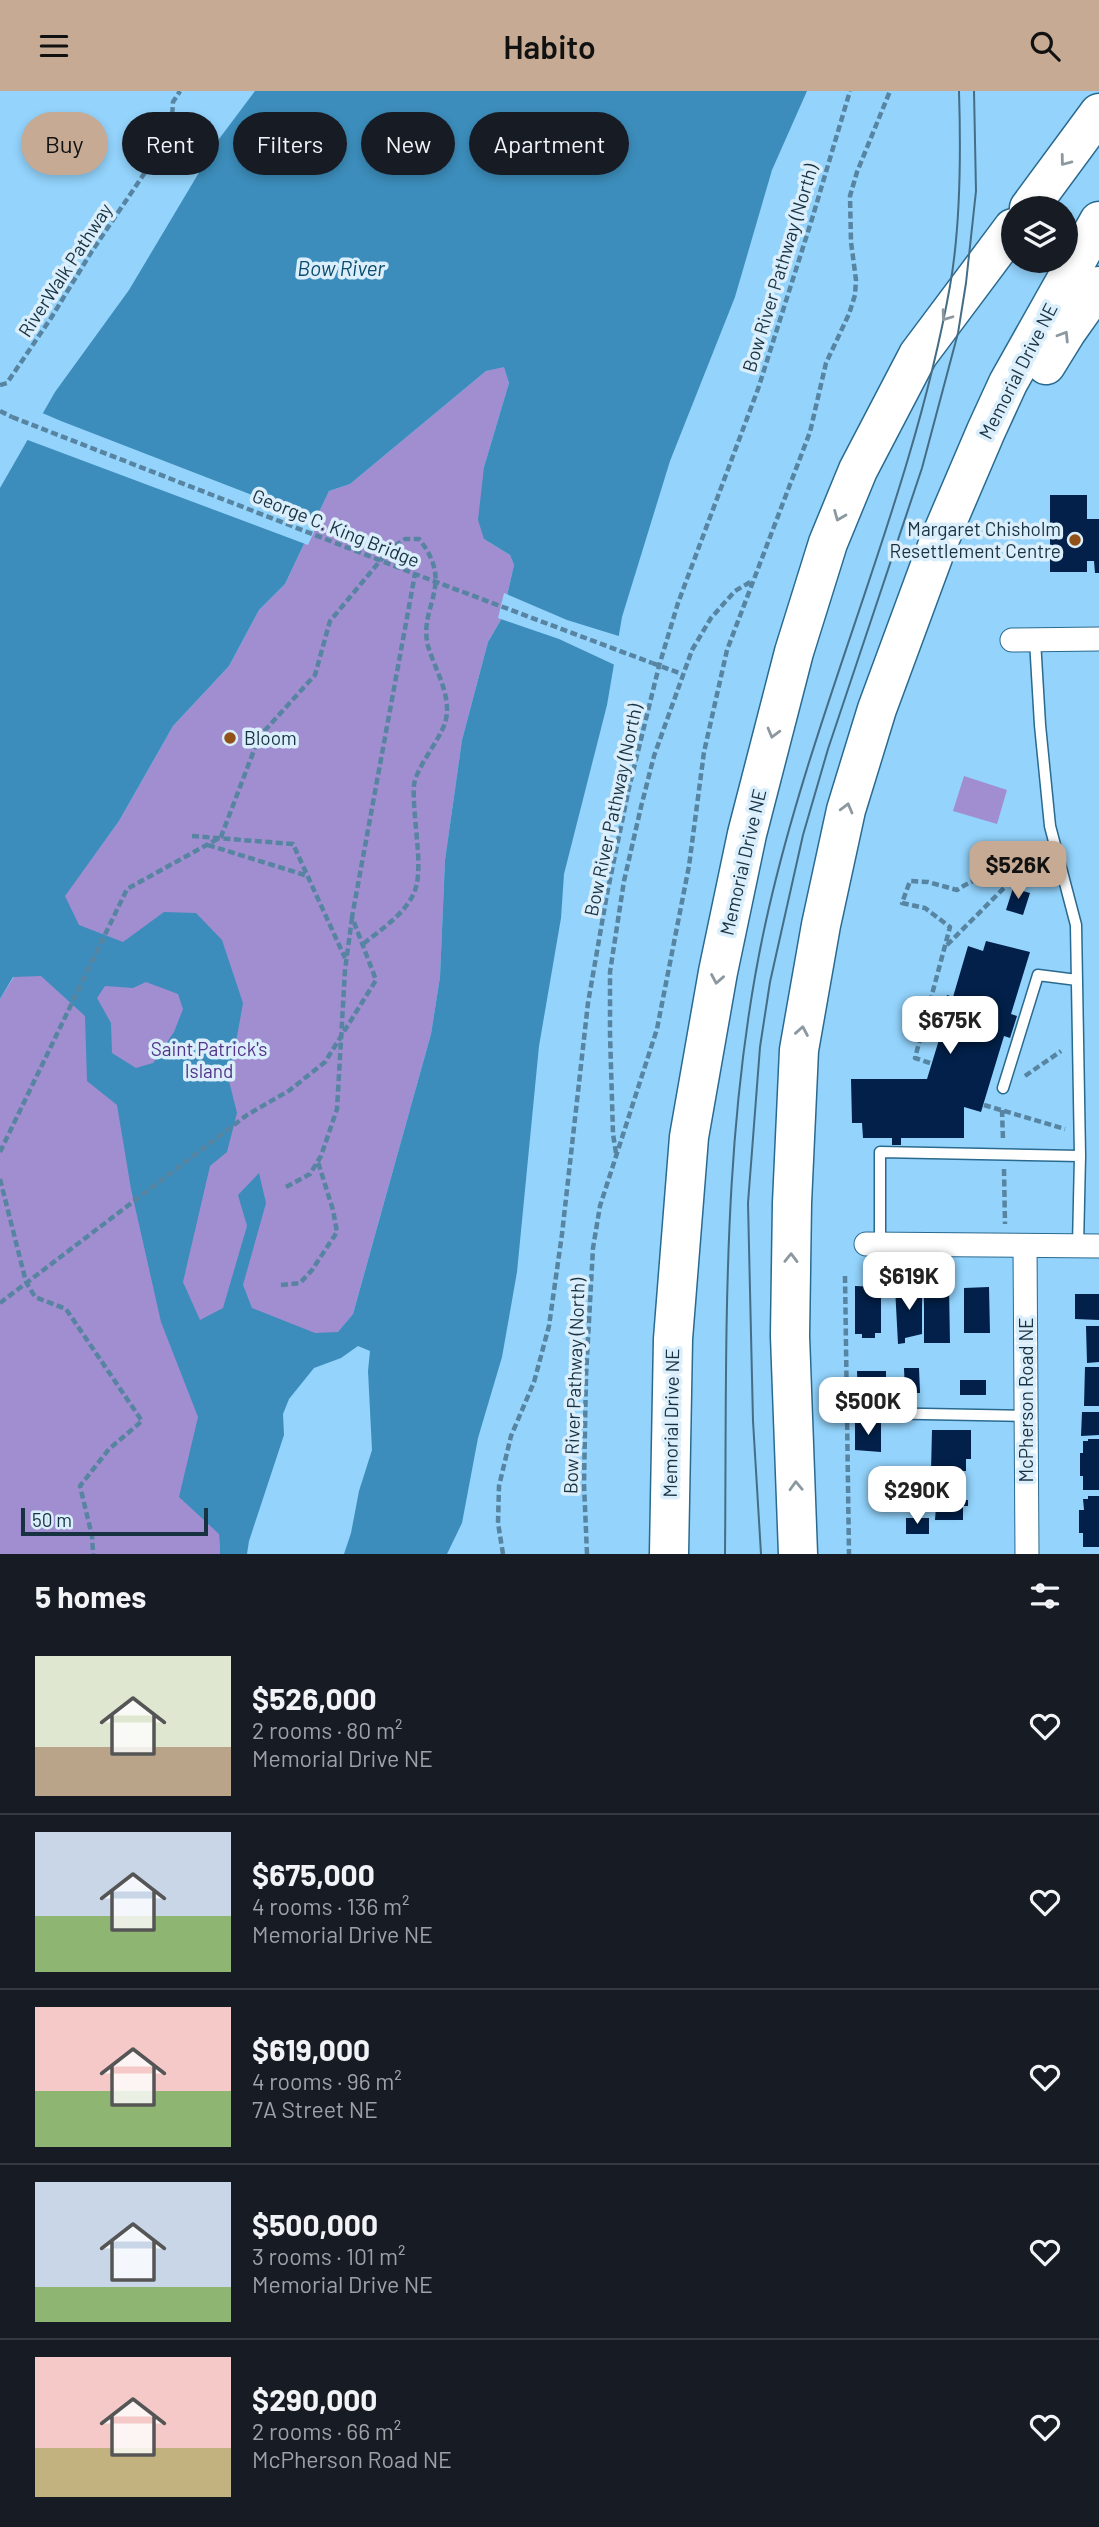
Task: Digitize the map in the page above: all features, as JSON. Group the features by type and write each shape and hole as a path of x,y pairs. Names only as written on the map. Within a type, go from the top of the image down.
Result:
{"highway":[{"path":"1038,196 1099,113"},
{"name":"Memorial Drive NE","path":"798,1554 790,1336 792,1203 799,1050 821,925 846,810 877,709 939,541 1008,383 1099,221"},
{"name":"Memorial Drive NE","path":"669,1554 673,1339 689,1137 718,972 747,834 791,665 828,543 858,470 918,355 1001,244"},
{"path":"939,541 1067,331 1099,286"}],"street":[{"path":"1012,640 1099,639"},
{"path":"873,1244 1088,1246"},
{"name":"McPherson Road NE","path":"1015,1246 1026,1416 1027,1554"}],"lane":[{"path":"1035,639 1050,826 1076,925 1080,1156 1088,1246"},
{"path":"1003,1088 1038,975 1077,980"},
{"path":"873,1244 880,1153 1080,1156"},
{"path":"871,1413 1026,1416"}],"path":[{"name":"RiverWalk Pathway","path":"0,384 7,383 171,134 173,102 180,91"},
{"name":"Bow River Pathway (North)","path":"503,1554 498,1523 499,1486 511,1436 534,1383 549,1326 588,1003 616,846 659,666 678,603 758,389 850,91"},
{"name":"Bow River Pathway (North)","path":"587,1554 584,1430 593,1248 600,1206 657,1029 689,866 704,752 727,650 810,432 826,363 852,305 856,280 851,242 850,196 890,91"},
{"name":"George C. King Bridge","path":"0,411 415,574 682,674"},
{"path":"0,1152 127,889 221,837 259,737 316,675 330,621 390,549 405,539 419,539 434,565 435,592 426,629 428,644 445,692 447,709 445,722 415,781 413,807 418,871 416,886 402,911 362,945"},
{"path":"286,1187 310,1174 318,1161 337,1109 346,959 360,862 415,574"},
{"path":"617,1155 613,1134 610,972 624,881 641,807 654,756 692,650 710,618 735,591 752,581"},
{"path":"192,836 293,844 346,959"},
{"path":"207,845 308,876"},
{"path":"945,946 1037,858"},
{"path":"930,1063 915,1058 950,927 925,908 902,903 909,881 928,882 957,890 970,881 986,877 1009,884"},
{"path":"0,1303 247,1115 290,1090 325,1062 376,981 352,917"},
{"path":"1003,1088 1015,1090 1026,1074 1066,1047 1078,1045"},
{"path":"984,1105 1066,1130 1079,1129"},
{"path":"1002,1110 1004,1155 1015,1246"},
{"path":"281,1285 300,1283 337,1232 318,1161"},
{"path":"0,1179 26,1282 36,1297 66,1309 142,1421 109,1449 80,1486 92,1536 93,1554"},
{"path":"845,1276 849,1554"}],"green space":[{"name":"Saint Patrick's Island","path":"504,366 509,383 484,467 484,539 510,555 514,565 502,618 488,642 462,740 445,860 440,977 431,1034 353,1314 254,1438 219,1535 220,1554 0,1554 0,999 65,895 119,821 173,726 229,666 259,610 285,584 329,491 350,484 486,371"},
{"path":"964,776 1007,790 997,824 953,811"}],"water":[{"name":"Bow River","path":"255,91 807,91 772,170 735,297 670,461 622,617 607,705 564,874 561,918 539,1046 517,1272 502,1357 478,1438 462,1523 447,1554 344,1554 372,1450 368,1371 370,1351 358,1346 341,1358 314,1368 289,1399 283,1414 284,1435 247,1554 220,1554 219,1534 179,1497 198,1417 161,1322 131,1189 117,1105 87,1081 85,1016 41,976 13,977 0,999 0,488 55,392 129,290 198,175 219,175 219,139 233,120 233,175 347,175 347,112 239,112","holes":["504,367 509,383 484,467 478,520 484,539 510,555 514,565 502,618 488,642 462,740 445,860 440,977 431,1034 353,1314 338,1332 315,1333 252,1308 243,1285 266,1203 259,1173 238,1195 247,1226 223,1308 200,1320 183,1282 210,1166 227,1152 237,1113 229,1081 243,1003 222,940 196,913 164,912 123,942 79,925 65,896 119,821 173,726 229,666 259,610 285,584 329,491 350,484 486,371","146,982 178,994 183,1009 174,1032 153,1063 136,1068 112,1053 111,1023 97,998 105,986 133,988"]}],"pier":[{"path":"40,412 319,521 308,545 25,439"},
{"path":"504,593 567,620 622,637 617,666 559,639 498,618"}],"building":[{"name":"Margaret Chisholm Resettlement Centre","path":"1050,495 1087,495 1087,519 1099,519 1099,573 1095,573 1094,561 1087,561 1087,572 1050,572"},
{"path":"1013,888 1030,893 1023,915 1006,910"},
{"path":"986,941 1030,952 1011,1014 1017,1016 1010,1038 1004,1036 981,1112 964,1107 964,1138 901,1138 901,1145 892,1145 892,1138 863,1138 862,1123 852,1123 851,1079 927,1079 946,1017 941,1015 947,995 953,997 968,946 983,951"},
{"path":"855,1286 881,1287 881,1333 875,1333 875,1338 862,1338 862,1334 855,1334"},
{"path":"922,1286 922,1334 905,1338 905,1343 898,1344 895,1287"},
{"path":"949,1286 950,1343 924,1343 924,1287"},
{"path":"989,1287 990,1333 964,1333 964,1288"},
{"path":"1075,1294 1099,1294 1099,1320 1075,1319"},
{"path":"1086,1326 1099,1326 1099,1362 1087,1363"},
{"path":"1085,1367 1099,1367 1099,1406 1084,1406"},
{"path":"904,1368 919,1368 920,1393 905,1393"},
{"path":"857,1371 886,1371 886,1396 858,1397"},
{"path":"960,1380 986,1380 986,1395 960,1395"},
{"path":"1082,1412 1099,1412 1099,1435 1081,1436"},
{"path":"855,1423 881,1423 881,1452 855,1450"},
{"path":"932,1430 971,1430 971,1459 966,1459 966,1471 931,1471"},
{"path":"1099,1439 1099,1490 1083,1490 1080,1453 1083,1453 1083,1441"},
{"path":"936,1485 964,1485 963,1500 968,1500 968,1506 963,1506 963,1520 935,1520 936,1507 931,1507 931,1500 936,1500"},
{"path":"1088,1496 1099,1496 1099,1547 1083,1547 1083,1533 1079,1533 1079,1510 1084,1510 1083,1499 1088,1499"},
{"path":"906,1518 929,1518 929,1534 906,1534"}],"tram line":[{"path":"725,1554 729,1231 741,1071 752,991 788,833 888,522 933,366 950,286 956,238 960,164 959,91"},
{"path":"761,1554 753,1421 748,1203 760,1047 770,982 803,835 828,749 922,468 958,333 976,191 974,91"}],"place":[{"name":"Margaret Chisholm Resettlement Centre","path":"1075,540"},
{"name":"Bloom","path":"230,738"}]}
